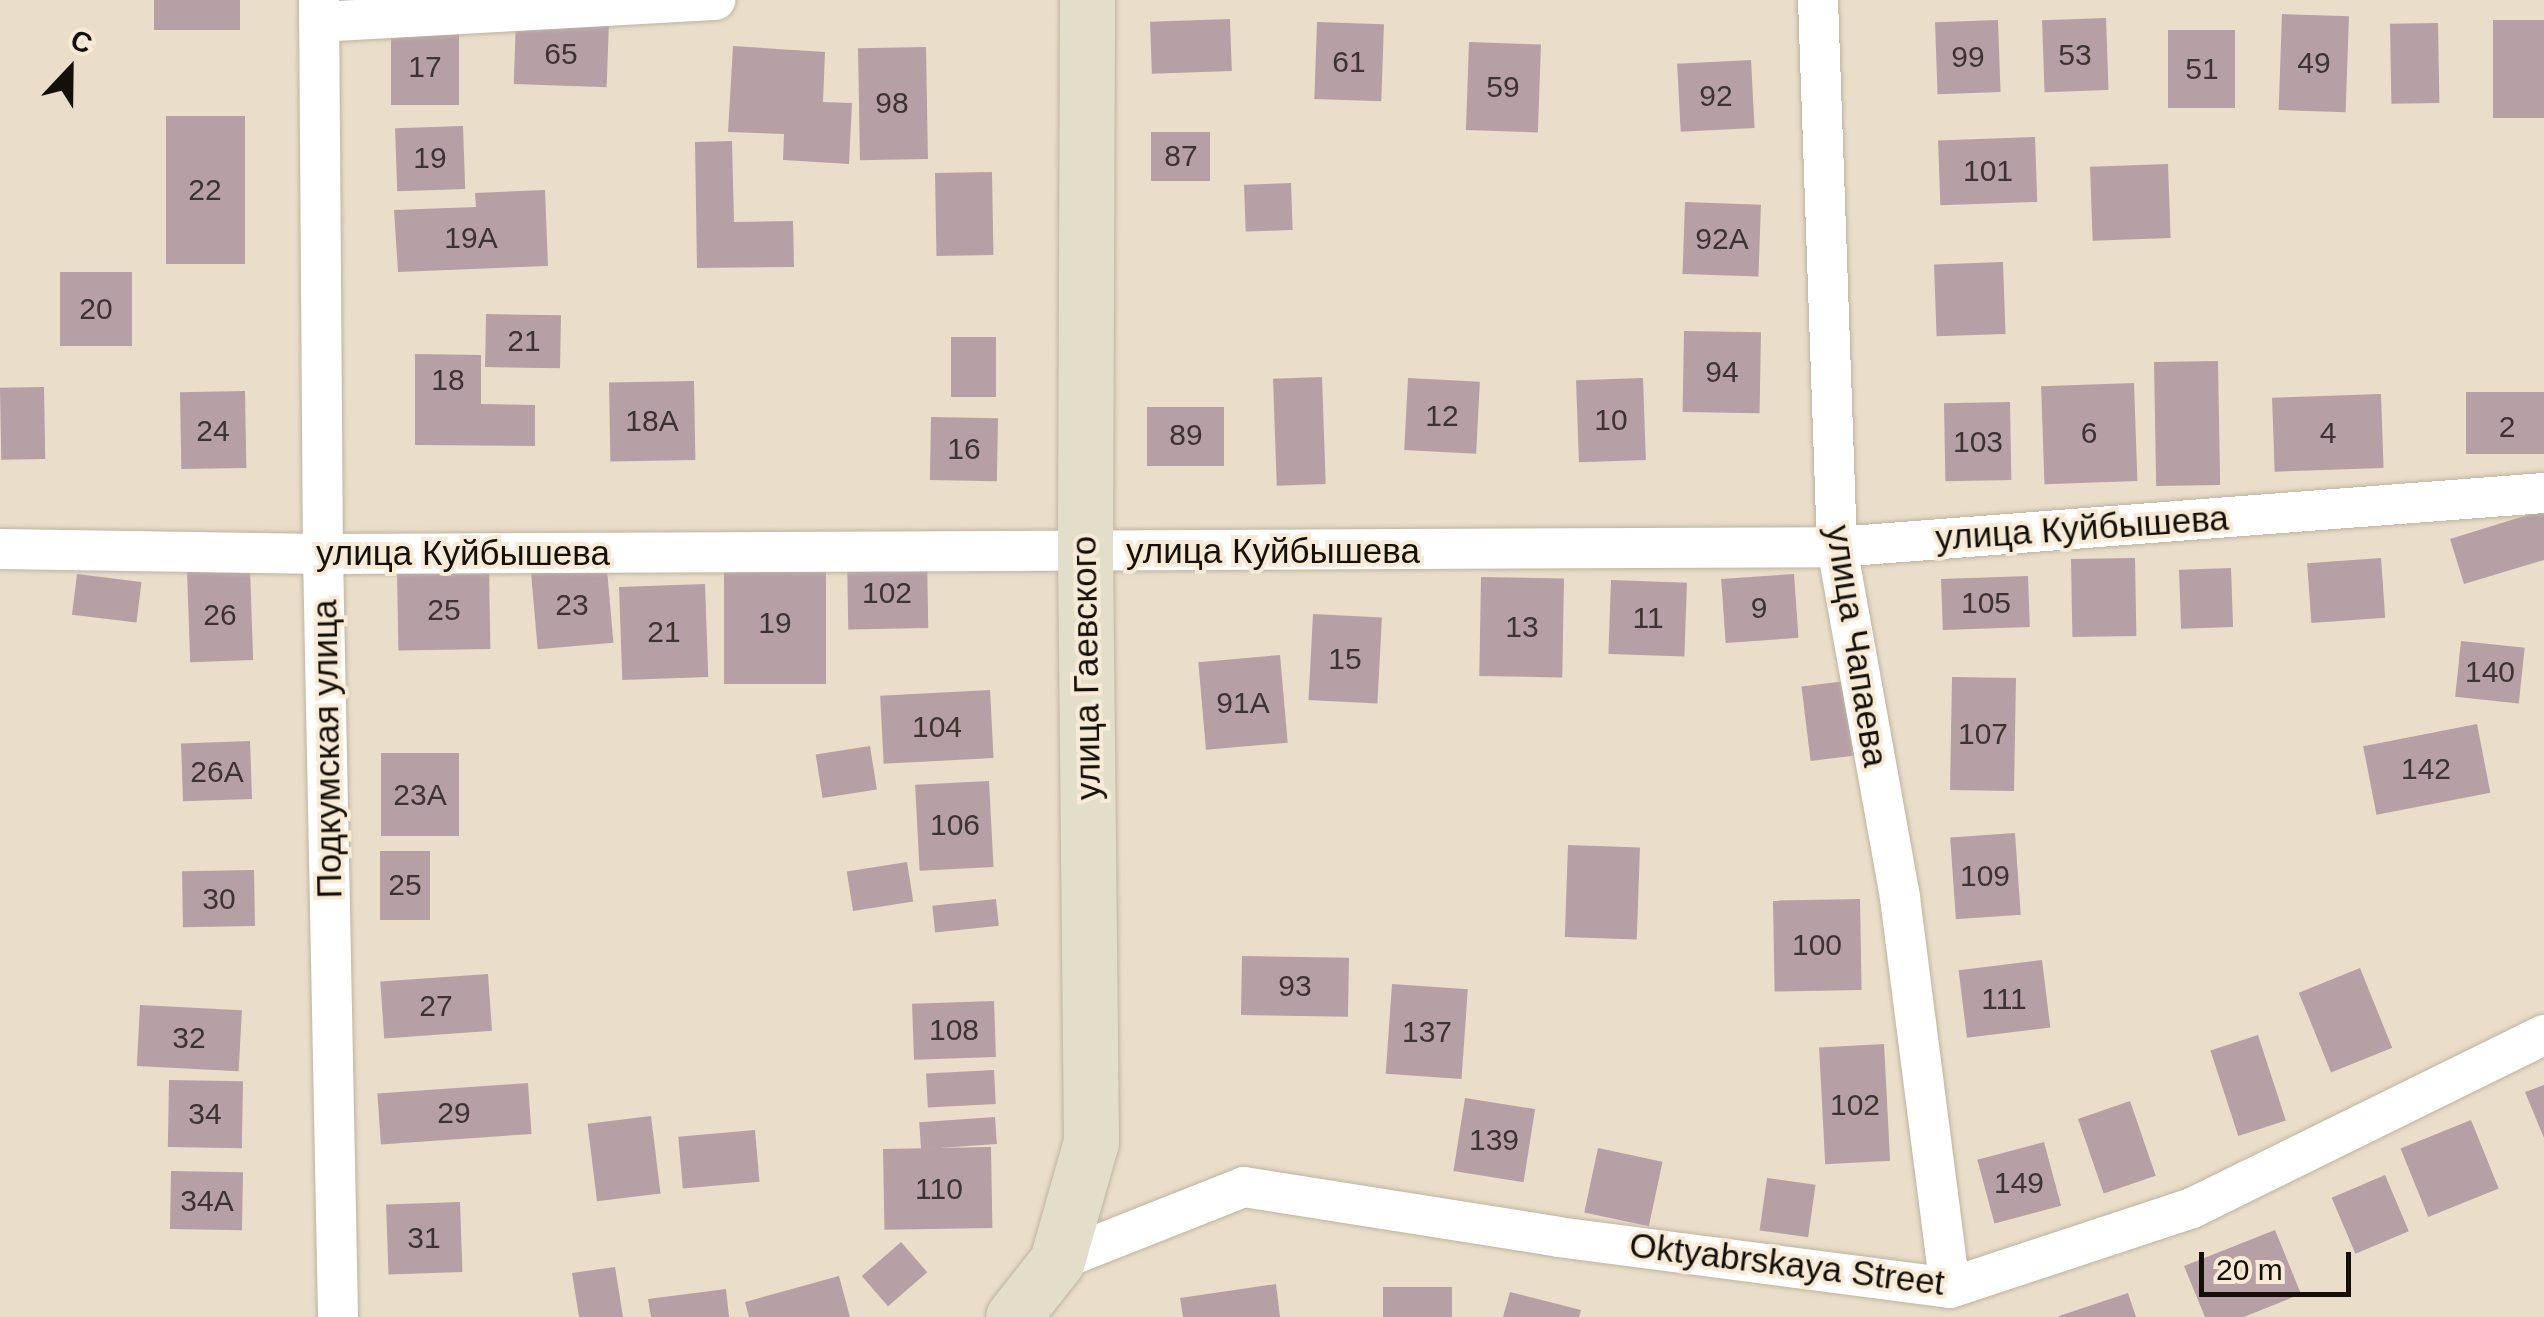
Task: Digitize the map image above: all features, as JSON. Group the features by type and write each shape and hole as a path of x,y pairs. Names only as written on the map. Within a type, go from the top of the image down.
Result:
{"main road":[{"name":"улица Гаевского","path":"1013,1317 1057,1261 1092,1142 1085,553 1088,0"}],"street":[{"path":"319,11 715,0"},
{"name":"улица Чапаева","path":"1818,0 1836,547 1900,898 1950,1288"},
{"name":"Подкумская улица","path":"319,11 322,554 338,1317"},
{"name":"улица Куйбышева","path":"0,549 322,554 1836,547 2544,493"},
{"name":"Oktyabrskaya Street","path":"1057,1261 1244,1187 1558,1237 1950,1288 2192,1208 2544,1035"}],"building":[{"path":"154,0 240,0 240,30 154,30"},
{"path":"2282,14 2349,16 2346,112 2279,110"},
{"path":"2106,18 2109,90 2045,92 2042,20"},
{"path":"516,19 609,22 607,87 514,84"},
{"path":"1230,19 1232,71 1152,74 1150,22"},
{"path":"1998,20 2001,92 1938,94 1935,22"},
{"path":"2493,20 2544,20 2544,118 2493,118"},
{"path":"1317,22 1384,24 1381,101 1314,99"},
{"path":"2438,23 2439,103 2391,104 2390,24"},
{"path":"391,28 459,28 459,105 391,105"},
{"path":"2168,30 2235,30 2235,108 2168,108"},
{"path":"1469,42 1541,45 1538,132 1466,130"},
{"path":"733,46 825,52 823,102 852,103 849,164 783,160 784,134 728,132"},
{"path":"926,47 928,159 860,160 858,48"},
{"path":"1751,60 1755,128 1681,132 1677,64"},
{"path":"166,116 245,116 245,264 166,264"},
{"path":"463,126 465,189 397,191 395,128"},
{"path":"1151,132 1210,132 1210,181 1151,181"},
{"path":"2035,137 2037,202 1940,205 1938,140"},
{"path":"732,141 734,222 793,221 794,267 697,268 695,142"},
{"path":"2168,164 2171,238 2093,241 2090,167"},
{"path":"992,172 993,255 936,256 935,173"},
{"path":"1291,183 1293,230 1246,232 1244,185"},
{"path":"545,190 548,266 398,272 394,210 476,207 475,193"},
{"path":"1685,202 1761,205 1758,277 1682,274"},
{"path":"2003,262 2006,334 1937,336 1934,264"},
{"path":"60,272 132,272 132,346 60,346"},
{"path":"486,314 561,315 560,368 485,367"},
{"path":"1684,331 1761,332 1760,413 1683,412"},
{"path":"951,337 996,337 996,397 951,397"},
{"path":"415,354 481,355 481,404 535,405 535,446 415,445"},
{"path":"2218,361 2220,485 2156,486 2154,362"},
{"path":"1322,377 1326,484 1277,486 1273,379"},
{"path":"1408,378 1480,382 1476,454 1404,450"},
{"path":"1643,378 1646,460 1579,462 1576,380"},
{"path":"694,381 695,460 610,461 609,382"},
{"path":"2134,383 2137,481 2044,484 2041,386"},
{"path":"44,387 45,459 1,460 0,388"},
{"path":"245,391 246,468 181,469 180,392"},
{"path":"2466,392 2544,392 2544,454 2466,454"},
{"path":"2381,394 2384,468 2275,472 2272,398"},
{"path":"2010,402 2011,480 1945,481 1944,403"},
{"path":"1147,407 1224,407 1224,466 1147,466"},
{"path":"931,417 998,418 997,481 930,480"},
{"path":"2544,510 2544,560 2464,584 2450,539"},
{"path":"927,555 928,628 848,629 847,556"},
{"path":"606,558 613,643 538,649 530,565"},
{"path":"2135,558 2136,636 2072,637 2071,559"},
{"path":"2381,558 2385,618 2311,623 2307,563"},
{"path":"724,562 826,562 826,684 724,684"},
{"path":"2231,568 2233,627 2181,629 2179,570"},
{"path":"250,569 253,660 190,662 187,571"},
{"path":"489,569 490,649 398,651 397,571"},
{"path":"77,574 142,582 137,623 72,615"},
{"path":"1794,574 1798,638 1726,643 1721,579"},
{"path":"2028,576 2030,627 1943,630 1941,579"},
{"path":"1481,577 1564,578 1562,677 1479,676"},
{"path":"1611,580 1687,583 1684,657 1608,654"},
{"path":"705,584 708,677 622,680 619,587"},
{"path":"1313,614 1382,618 1377,703 1308,700"},
{"path":"2461,641 2525,648 2519,703 2455,697"},
{"path":"1280,655 1288,743 1206,750 1198,662"},
{"path":"1952,677 2016,678 2014,791 1950,790"},
{"path":"1862,679 1871,753 1811,761 1801,686"},
{"path":"990,690 994,758 884,764 880,696"},
{"path":"2477,724 2490,793 2376,815 2363,746"},
{"path":"250,741 252,799 183,801 181,743"},
{"path":"870,746 877,789 823,798 816,755"},
{"path":"381,753 459,753 459,836 381,836"},
{"path":"989,781 994,867 920,871 915,785"},
{"path":"2015,833 2021,915 1956,919 1950,838"},
{"path":"1568,845 1640,848 1637,939 1565,937"},
{"path":"380,851 430,851 430,920 380,920"},
{"path":"907,862 913,902 853,911 847,872"},
{"path":"254,870 255,926 183,927 182,871"},
{"path":"996,899 999,926 935,933 932,906"},
{"path":"1860,899 1862,990 1775,992 1773,901"},
{"path":"1242,956 1349,958 1348,1017 1241,1015"},
{"path":"2042,960 2050,1027 1967,1038 1959,970"},
{"path":"2360,968 2392,1048 2331,1072 2299,993"},
{"path":"488,974 492,1031 384,1038 380,982"},
{"path":"1392,984 1468,989 1462,1079 1386,1074"},
{"path":"994,1001 996,1057 914,1060 912,1004"},
{"path":"140,1005 242,1010 239,1071 137,1066"},
{"path":"2258,1035 2286,1121 2238,1136 2210,1050"},
{"path":"1884,1044 1890,1161 1825,1164 1819,1047"},
{"path":"994,1070 996,1104 928,1108 926,1074"},
{"path":"169,1080 243,1081 242,1148 168,1147"},
{"path":"528,1083 532,1134 381,1144 377,1094"},
{"path":"2544,1085 2544,1138 2525,1092"},
{"path":"1465,1098 1535,1109 1524,1182 1453,1171"},
{"path":"2130,1101 2156,1176 2104,1194 2078,1119"},
{"path":"651,1116 661,1193 597,1201 587,1124"},
{"path":"995,1117 997,1144 921,1149 919,1122"},
{"path":"2471,1120 2499,1189 2428,1217 2401,1148"},
{"path":"755,1130 760,1182 683,1189 678,1137"},
{"path":"2044,1142 2061,1206 1994,1224 1977,1160"},
{"path":"991,1147 992,1228 884,1230 883,1149"},
{"path":"1598,1148 1663,1162 1649,1226 1584,1213"},
{"path":"171,1171 243,1172 242,1230 170,1229"},
{"path":"2385,1175 2409,1231 2355,1254 2332,1198"},
{"path":"1767,1178 1816,1185 1808,1237 1760,1230"},
{"path":"460,1202 462,1272 388,1275 386,1205"},
{"path":"2275,1230 2301,1294 2244,1317 2205,1317 2184,1266"},
{"path":"901,1242 927,1272 888,1306 862,1276"},
{"path":"615,1267 623,1317 579,1317 572,1273"},
{"path":"839,1276 850,1317 749,1317 745,1302"},
{"path":"1276,1284 1280,1317 1183,1317 1180,1298"},
{"path":"1383,1287 1452,1287 1452,1317 1383,1317"},
{"path":"726,1289 729,1317 651,1317 648,1299"},
{"path":"1510,1292 1581,1310 1579,1317 1503,1317"},
{"path":"2128,1293 2136,1317 2059,1317 2059,1316"}]}
